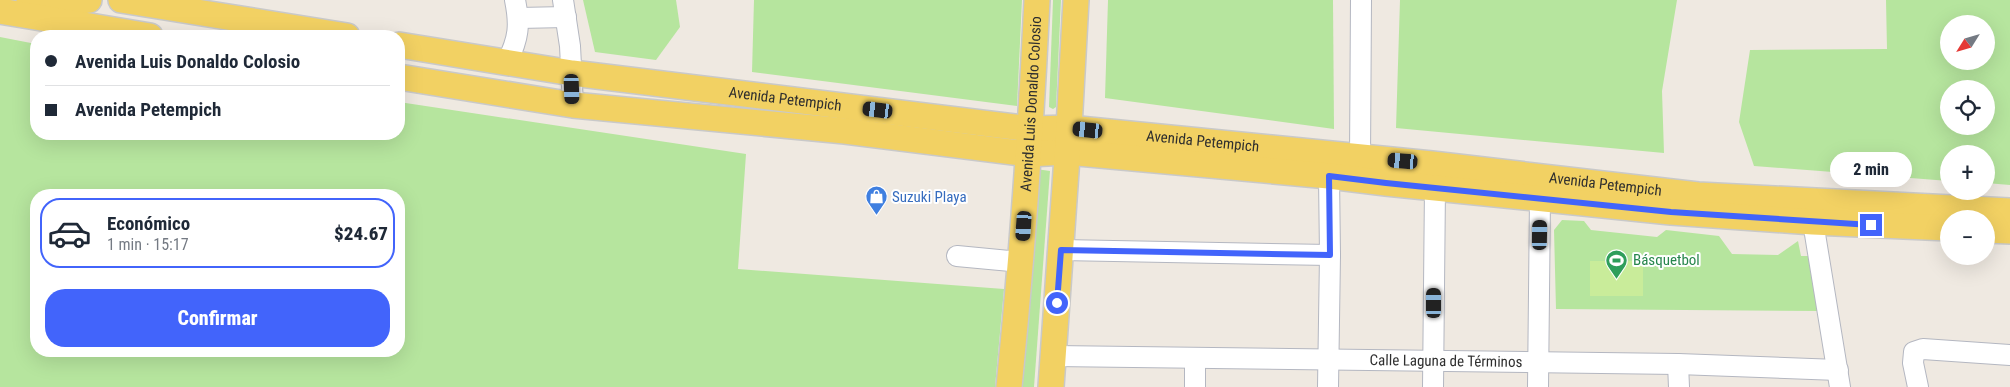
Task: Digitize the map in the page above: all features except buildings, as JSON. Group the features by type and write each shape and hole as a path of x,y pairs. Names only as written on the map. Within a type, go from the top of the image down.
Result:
{"main road":[{"path":"30,0 64,3 89,0"},
{"path":"121,0 309,30"},
{"name":"Avenida Luis Donaldo Colosio","path":"1009,387 1021,262 1028,154 1032,129 1037,0"},
{"path":"1051,387 1076,0"},
{"path":"0,11 114,30"},
{"name":"Avenida Petempich","path":"405,45 572,73 1032,129 1068,140 1329,176 1671,212 1813,222 1940,228"},
{"name":"Avenida Petempich","path":"405,78 573,105 845,131 1028,154 1068,140 1360,158 1441,165 1698,195 2010,211"},
{"path":"1995,231 2010,232"}],"street":[{"path":"1360,158 1361,0"},
{"path":"507,62 516,42 517,9 564,8 572,73 573,105"},
{"path":"1328,387 1329,176"},
{"path":"1433,387 1435,187"},
{"path":"1538,387 1540,198"},
{"path":"1813,222 1839,378"},
{"path":"1061,250 1330,255"},
{"path":"957,256 1021,262"},
{"path":"1918,387 1913,362 1914,352 1923,348 2010,358"},
{"name":"Calle Laguna de Términos","path":"1054,356 1678,364 1839,378"},
{"path":"1195,387 1196,359"},
{"path":"1678,364 1679,387"}],"green space":[{"path":"583,0 676,0 680,27 656,60 595,52"},
{"path":"754,0 1022,0 1017,106 752,72"},
{"path":"1053,0 1061,0 1056,107 1053,109 1049,107"},
{"path":"1108,0 1333,0 1334,129 1105,98"},
{"path":"1400,0 1677,0 1662,91 1664,153 1396,128"},
{"path":"1886,0 2010,0 2010,185 1995,184 1995,145 1940,145 1940,180 1754,166 1739,122 1750,50 1887,49"},
{"path":"0,37 30,43 30,140 405,140 405,103 746,154 738,269 1004,289 995,387 0,387"},
{"path":"1036,169 1050,171 1034,387 1022,387"},
{"path":"1562,220 1584,221 1591,230 1657,237 1666,230 1719,236 1732,254 1778,255 1798,241 1801,256 1810,256 1820,311 1556,309 1554,230"},
{"name":"Básquetbol","path":"1590,261 1643,261 1643,296 1590,296"}],"place":[{"name":"Suzuki Playa","path":"876,216"},
{"name":"Básquetbol","path":"1617,279"}],"route":[{"path":"1057,303 1061,250 1330,255 1329,176 1671,212 1871,225"}]}
